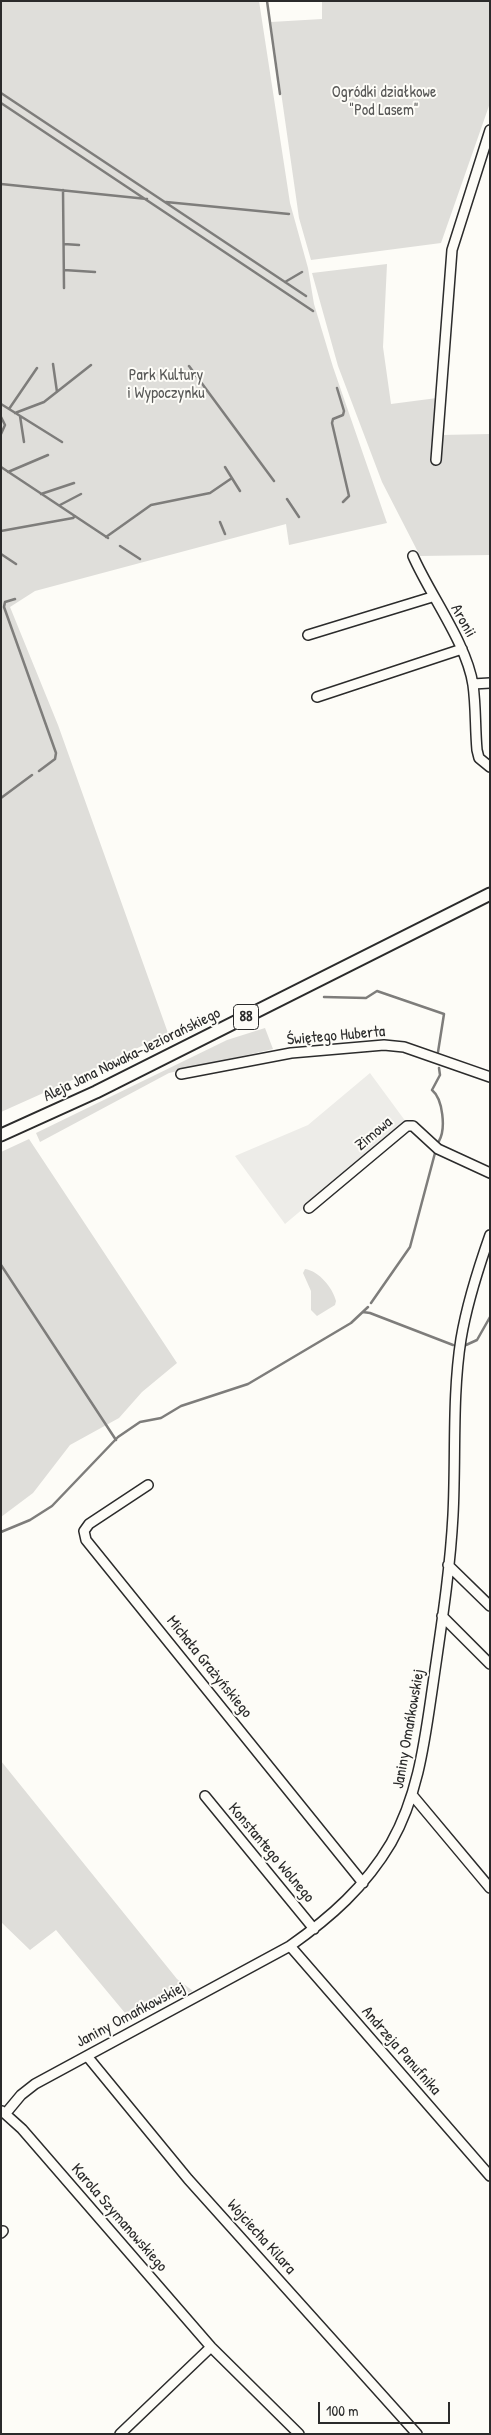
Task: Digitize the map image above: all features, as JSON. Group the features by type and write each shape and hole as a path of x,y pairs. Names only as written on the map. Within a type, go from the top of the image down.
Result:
{"main road":[{"name":"Aleja Jana Nowaka-Jeziorańskiego","path":"1,1135 96,1092 490,894"}],"street":[{"path":"436,460 452,250 490,130"},
{"name":"Aronii","path":"413,556 432,597 462,649 473,684 477,750 487,765"},
{"path":"308,635 432,597"},
{"path":"317,697 462,649"},
{"path":"473,684 490,683"},
{"name":"Świętego Huberta","path":"180,1074 291,1053 384,1045 404,1047 490,1077"},
{"name":"Zimowa","path":"309,1208 407,1126 413,1126 438,1149 490,1173"},
{"name":"Janiny Omańkowskiej","path":"4,2112 35,2084 290,1946 327,1919 363,1883 391,1842 413,1796 425,1734 442,1616 453,1517 461,1340 471,1293 490,1235"},
{"name":"Michała Grażyńskiego","path":"148,1485 89,1524 84,1531 86,1540 363,1883"},
{"path":"448,1565 490,1606"},
{"path":"442,1616 490,1664"},
{"name":"Konstantego Wolnego","path":"205,1796 314,1928"},
{"path":"413,1796 490,1888"},
{"name":"Andrzeja Panufnika","path":"290,1946 490,2176"},
{"name":"Wojciecha Kilara","path":"87,2056 188,2179 417,2434"},
{"name":"Karola Szymanowskiego","path":"4,2112 211,2347 299,2434"},
{"path":"120,2434 211,2347"}],"shaded area":[{"path":"370,1073 406,1122 285,1224 235,1156 308,1125"}],"green space":[{"name":"Park Kultury i Wypoczynku","path":"1,1 259,1 290,203 308,268 314,304 333,367 387,523 289,545 286,524 35,591 10,607 58,725 168,1033 79,1077 1,1112"},
{"name":"Ogródki działkowe \"Pod Lasem\"","path":"322,1 490,1 490,103 441,243 311,260 299,218 271,22 322,19"},
{"path":"387,264 383,347 391,404 437,398 441,435 490,434 490,555 420,556 382,482 338,366 312,273"},
{"path":"265,1028 273,1049 169,1073 40,1142 36,1133 227,1040"},
{"path":"29,1139 177,1363 142,1392 119,1418 70,1445 33,1493 1,1517 1,1152"},
{"path":"305,1269 315,1273 325,1281 336,1301 335,1305 317,1316 311,1310 311,1291 303,1273"},
{"path":"1,1761 177,1979 193,1991 125,2013 56,1930 30,1950 1,1922"}],"waterway":[{"path":"267,1 280,94"},
{"path":"1,93 306,296"},
{"path":"1,103 313,311"},
{"path":"1,184 147,199"},
{"path":"63,190 64,288"},
{"path":"166,202 289,214"},
{"path":"64,244 79,245"},
{"path":"64,270 95,272"},
{"path":"285,282 302,272"},
{"path":"53,364 57,392"},
{"path":"15,413 44,402 91,365"},
{"path":"189,366 274,481"},
{"path":"9,409 37,368"},
{"path":"337,388 344,411 343,415 333,419 332,423 349,496 343,502"},
{"path":"1,404 62,442"},
{"path":"20,416 24,442"},
{"path":"1,417 5,425 1,434"},
{"path":"8,472 48,455"},
{"path":"1,467 108,538"},
{"path":"225,467 240,491"},
{"path":"106,537 151,505 210,493 232,478"},
{"path":"41,494 74,483"},
{"path":"60,505 81,494"},
{"path":"287,499 299,517"},
{"path":"1,531 73,518 75,516"},
{"path":"220,522 225,534"},
{"path":"120,546 140,559"},
{"path":"1,554 16,564"},
{"path":"15,599 5,602 4,607 56,753 55,759 39,771"},
{"path":"1,798 32,775"},
{"path":"324,997 366,998 377,991 444,1014 438,1052"},
{"path":"439,1068 440,1075 432,1090 439,1100 442,1114 443,1122 439,1141"},
{"path":"371,1303 410,1247 435,1153"},
{"path":"1,1265 116,1440"},
{"path":"1,1532 30,1520 52,1506 118,1437 140,1422 161,1418 181,1406 248,1384 351,1323 368,1307"},
{"path":"363,1312 453,1345"},
{"path":"466,1345 477,1340 490,1317"}]}
